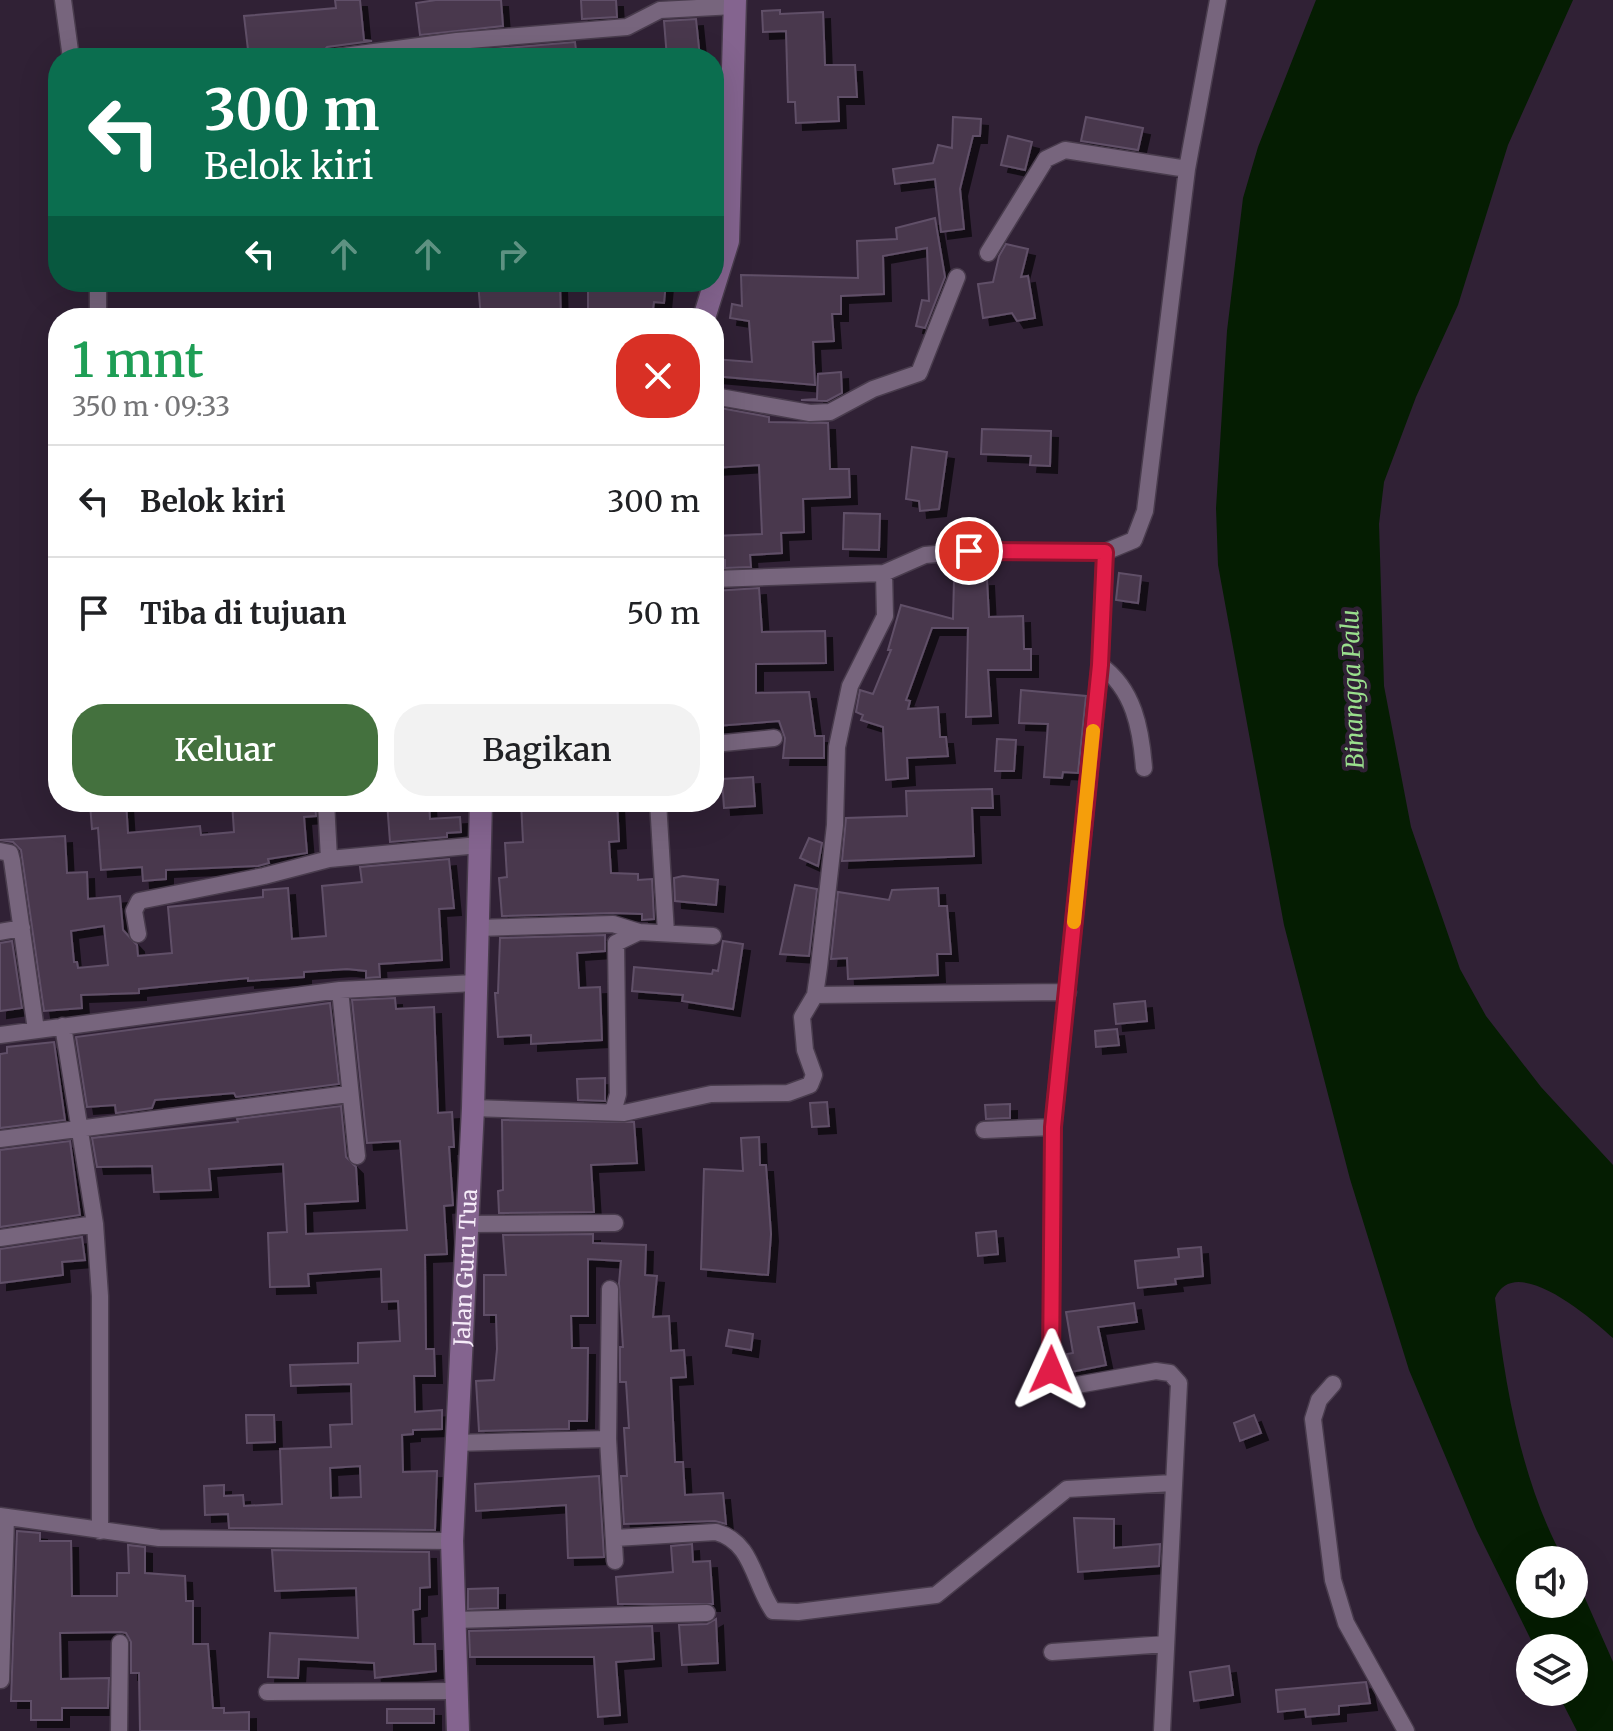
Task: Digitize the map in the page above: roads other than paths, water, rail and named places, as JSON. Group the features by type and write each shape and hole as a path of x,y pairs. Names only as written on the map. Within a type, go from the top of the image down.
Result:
{"main road":[{"path":"724,251 728,241 734,3"},
{"name":"Jalan Guru Tua","path":"458,1731 452,1541 473,1108 481,812"}],"street":[{"path":"63,0 70,48"},
{"path":"404,48 627,27 660,10 734,3"},
{"path":"724,579 884,573 925,555 969,551 1105,552 1134,540 1145,511 1187,169 1217,6"},
{"path":"988,253 1046,159 1055,153 1065,150 1187,169"},
{"path":"724,398 810,413 830,412 873,389 907,380 919,373 957,277"},
{"path":"1105,552 1100,665 1053,1127 1052,1378 1060,1386 1066,1387 1156,1371 1170,1373 1179,1383 1162,1731"},
{"path":"473,1108 639,1111 711,1094 805,1090 814,1075 805,1050 802,1017 815,995 835,825 837,747 843,709 885,616 884,573"},
{"path":"1100,665 1130,702 1141,729 1144,768"},
{"path":"724,743 774,738"},
{"path":"327,812 329,859"},
{"path":"659,812 666,933"},
{"path":"138,934 134,911 139,901 264,876 329,859 479,845"},
{"path":"0,851 10,853 12,861 36,1030"},
{"path":"477,928 613,924 639,932 713,936"},
{"path":"0,932 22,928"},
{"path":"613,1112 618,1094 616,943 639,932"},
{"path":"0,1035 340,990 475,983"},
{"path":"340,990 348,1094 357,1156"},
{"path":"815,995 1068,992"},
{"path":"63,1026 76,1127 95,1224 100,1296 100,1531"},
{"path":"0,1139 348,1094"},
{"path":"984,1130 1053,1127"},
{"path":"465,1224 615,1223"},
{"path":"0,1238 95,1224"},
{"path":"610,1289 608,1439 615,1561"},
{"path":"1333,1384 1319,1400 1313,1419 1333,1580 1346,1623 1406,1731"},
{"path":"455,1443 608,1439"},
{"path":"615,1538 716,1532 731,1536 747,1554 773,1611 798,1612 936,1595 1067,1489 1173,1483"},
{"path":"1,1680 3,1516 100,1531 237,1540 452,1541"},
{"path":"454,1620 707,1613"},
{"path":"119,1731 120,1643"},
{"path":"1052,1652 1166,1644"},
{"path":"267,1692 455,1691"}],"water":[{"name":"Binangga Palu","path":"1316,0 1573,0 1508,145 1458,305 1416,397 1384,482 1379,524 1384,686 1411,827 1460,969 1486,1016 1541,1087 1613,1165 1613,1338 1571,1304 1535,1285 1519,1282 1505,1286 1495,1298 1517,1432 1536,1498 1557,1546 1516,1546 1516,1610 1476,1529 1409,1370 1350,1179 1284,925 1218,565 1216,508 1227,331 1243,198 1258,147"},
{"path":"1588,1605 1613,1662 1613,1731 1577,1731 1564,1706 1588,1706 1588,1634 1528,1634 1520,1618 1588,1618"}]}
